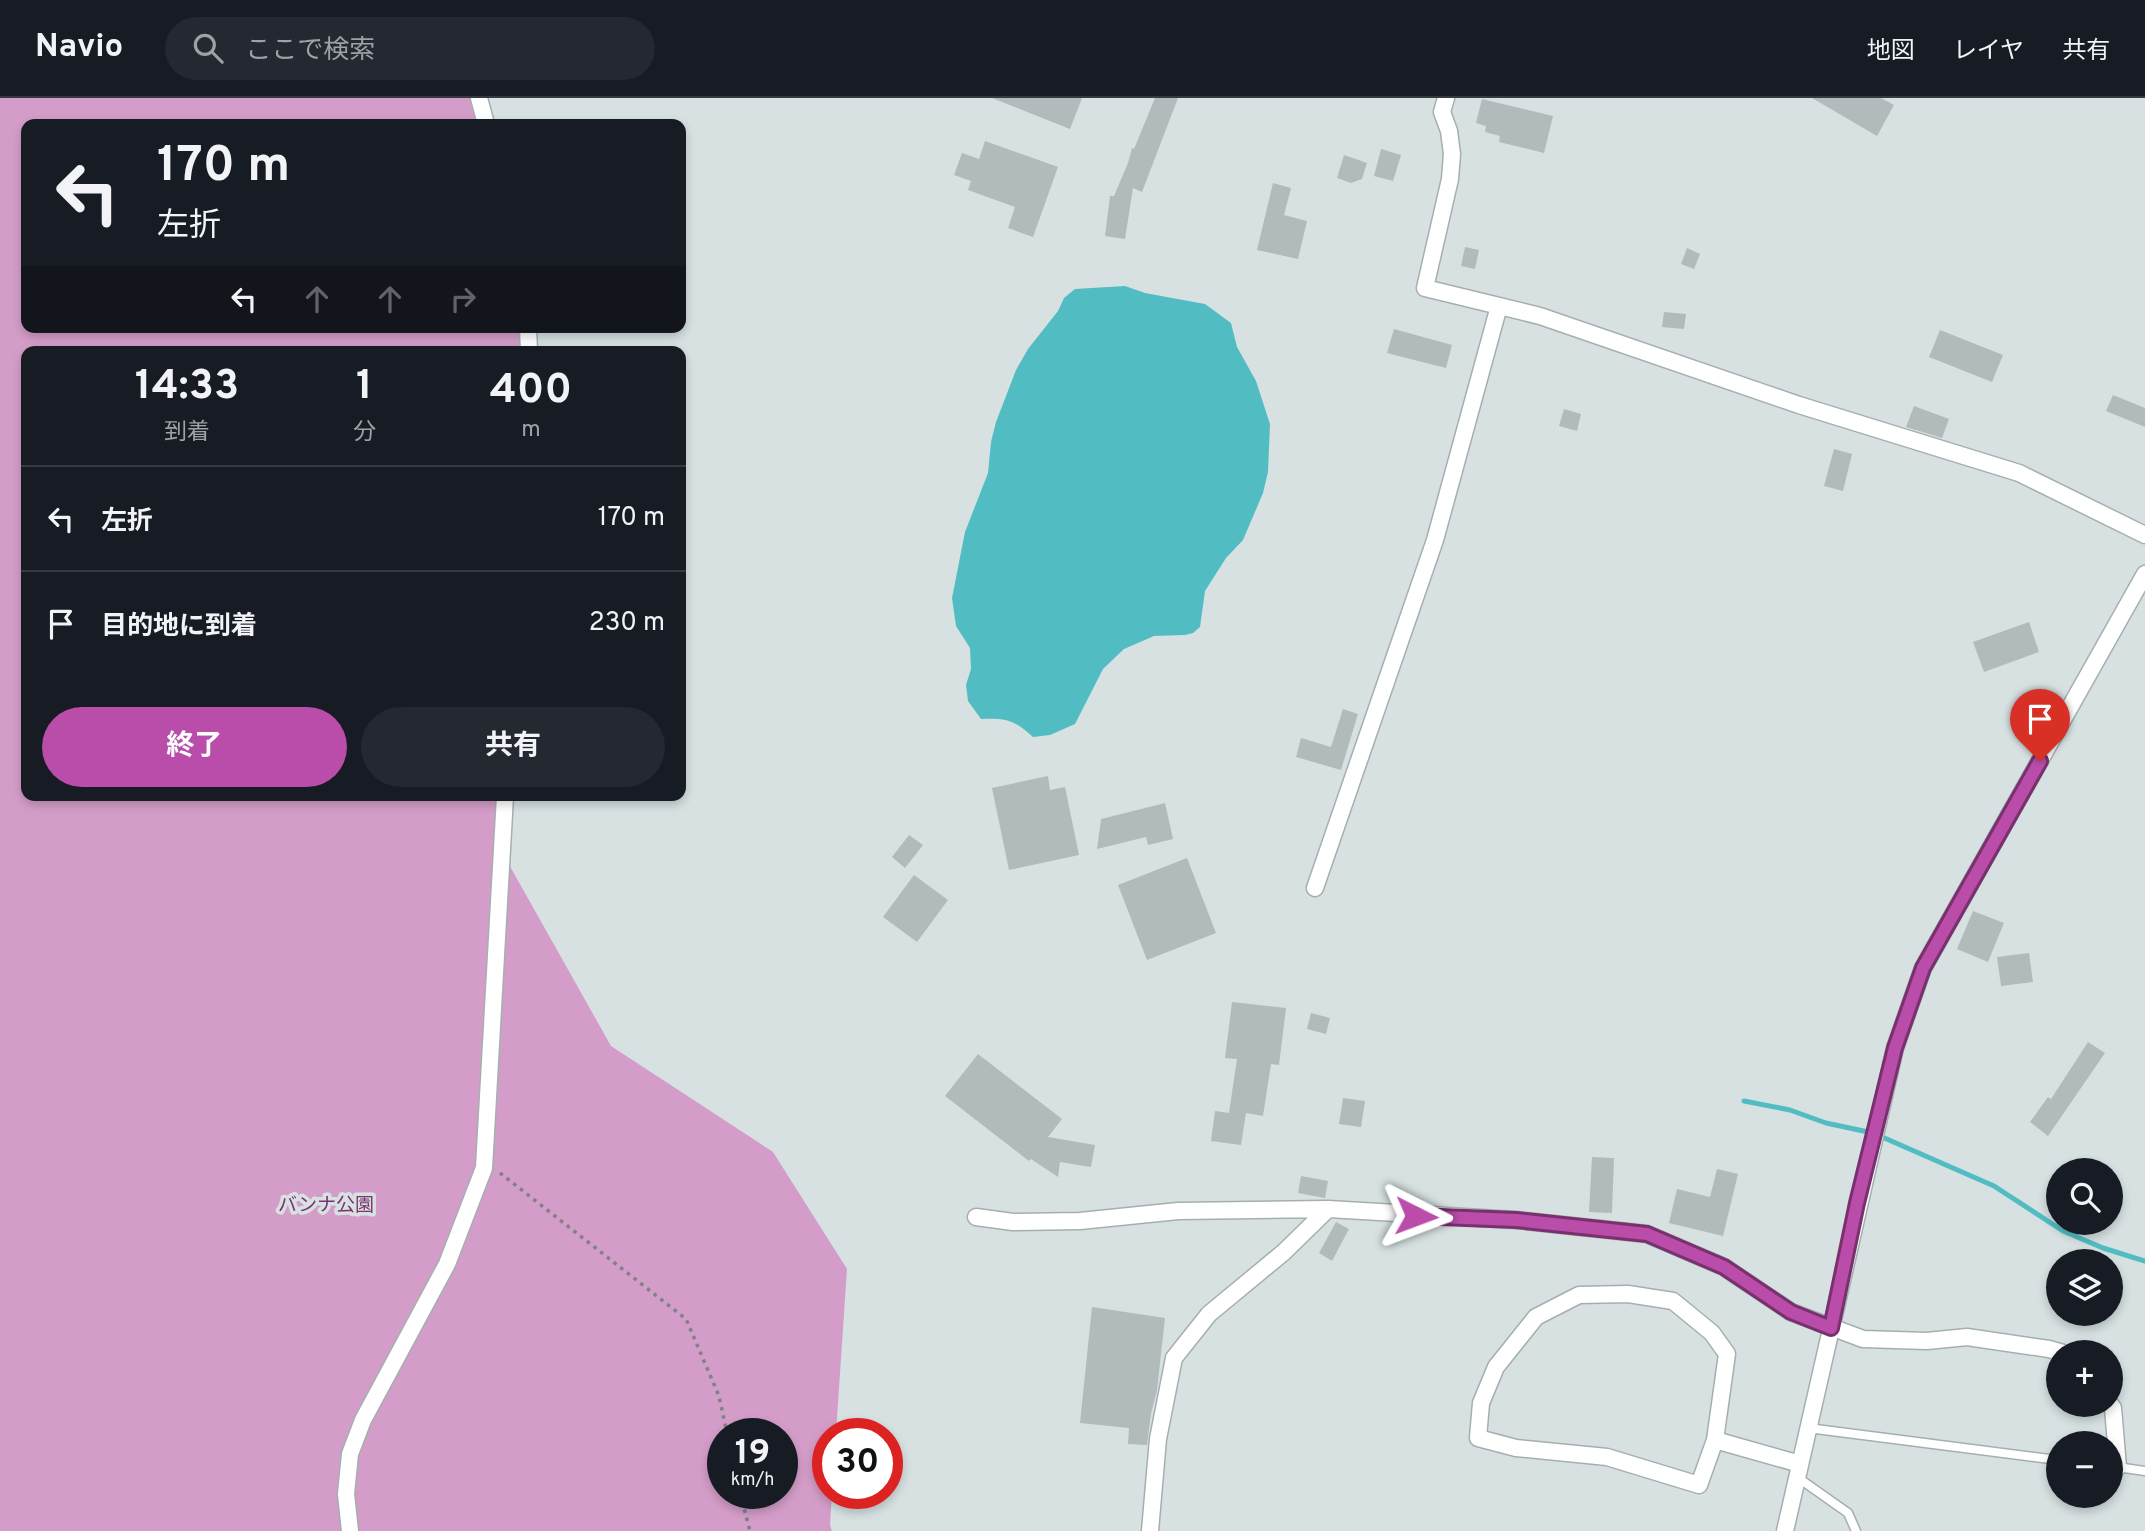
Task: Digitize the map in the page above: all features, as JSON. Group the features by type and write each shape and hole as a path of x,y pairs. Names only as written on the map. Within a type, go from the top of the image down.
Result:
{"street":[{"path":"479,98 485,119"},
{"path":"1446,98 1442,112 1449,131 1452,154 1450,179 1425,288 1540,316 1799,405 2019,473 2145,535"},
{"path":"1315,888 1332,832 1436,540 1499,306"},
{"path":"1785,1531 1857,1203 1895,1048 1923,968 2145,573"},
{"path":"350,1531 346,1494 350,1454 363,1420 447,1264 484,1168 505,801"},
{"path":"1150,1531 1158,1439 1174,1358 1209,1314 1284,1252 1328,1209"},
{"path":"976,1217 1013,1222 1080,1222 1178,1211 1328,1209 1516,1220 1647,1234 1724,1267 1791,1312 1863,1339 1927,1341 1967,1337 2046,1349"},
{"path":"1628,1294 1672,1301 1712,1333 1727,1354 1715,1440 1699,1485 1607,1457 1516,1448 1478,1438 1481,1403 1496,1367 1536,1317 1579,1295 1628,1294"},
{"path":"1715,1440 1798,1471"}],"lane":[{"path":"1808,1428 2046,1458"},
{"path":"2123,1468 2145,1471"},
{"path":"1798,1471 1848,1513 1856,1531"}],"path":[{"path":"484,1161 686,1319 719,1396 724,1418"},
{"path":"744,1509 750,1531"}],"green space":[{"name":"バンナ公園","path":"0,98 479,98 485,119 21,119 21,333 528,333 529,346 21,346 21,801 505,801 502,852 611,1046 773,1152 847,1269 837,1418 812,1418 812,1509 831,1509 832,1531 0,1531"}],"water":[{"path":"1125,286 1145,293 1205,304 1231,323 1237,347 1256,381 1270,424 1268,472 1263,493 1243,540 1226,558 1205,591 1200,627 1185,635 1154,636 1124,649 1103,669 1075,724 1050,735 1033,737 1010,721 981,719 968,701 966,685 971,669 970,648 956,626 952,598 965,532 988,473 996,422 1016,370 1028,349 1058,311 1064,298 1075,289"}],"building":[{"path":"992,98 1082,98 1070,129"},
{"path":"1155,98 1178,98 1142,192 1133,188 1125,239 1105,236 1110,196 1114,196"},
{"path":"1812,98 1881,98 1894,105 1877,136"},
{"path":"1482,99 1553,116 1544,153 1499,142 1500,136 1485,132 1486,126 1476,123"},
{"path":"985,141 1058,167 1033,237 1008,228 1015,207 968,190 971,181 954,175 962,153 979,159"},
{"path":"1381,149 1401,155 1393,181 1374,176"},
{"path":"1344,155 1367,163 1362,179 1351,183 1337,178"},
{"path":"1273,183 1291,188 1284,215 1307,221 1298,259 1257,250"},
{"path":"1465,247 1479,250 1475,269 1461,266"},
{"path":"1687,248 1700,254 1694,269 1681,264"},
{"path":"1664,312 1686,314 1684,329 1662,327"},
{"path":"1394,329 1452,345 1446,368 1387,353"},
{"path":"1940,330 2003,355 1992,382 1929,357"},
{"path":"2113,395 2145,408 2145,427 2106,411"},
{"path":"1914,406 1949,419 1942,438 1906,427"},
{"path":"1564,409 1581,414 1577,431 1559,426"},
{"path":"1834,449 1852,454 1843,491 1824,486"},
{"path":"2029,622 2039,652 1984,672 1973,642"},
{"path":"1343,709 1358,714 1341,770 1296,757 1301,738 1331,747"},
{"path":"1048,776 1050,790 1065,787 1079,855 1009,870 992,788"},
{"path":"1165,803 1173,839 1148,845 1146,837 1097,849 1101,819"},
{"path":"909,835 923,845 905,868 892,857"},
{"path":"1187,858 1216,933 1147,960 1118,885"},
{"path":"914,875 948,900 917,942 883,917"},
{"path":"1973,911 2004,923 1988,962 1957,949"},
{"path":"2029,953 2033,982 2001,986 1997,957"},
{"path":"1232,1002 1286,1008 1279,1065 1271,1064 1263,1116 1246,1113 1241,1145 1211,1141 1215,1111 1229,1113 1237,1059 1225,1058"},
{"path":"1311,1013 1330,1018 1326,1034 1307,1029"},
{"path":"2088,1042 2105,1053 2048,1136 2030,1122 2048,1097 2051,1099"},
{"path":"978,1054 1062,1119 1048,1137 1095,1145 1091,1167 1060,1162 1058,1177 1031,1159 1029,1161 945,1096"},
{"path":"1343,1098 1365,1101 1361,1127 1339,1124"},
{"path":"1592,1157 1614,1158 1612,1213 1589,1212"},
{"path":"1717,1169 1738,1174 1723,1236 1669,1223 1677,1189 1710,1197"},
{"path":"1301,1176 1328,1181 1325,1198 1298,1193"},
{"path":"1336,1222 1349,1229 1332,1261 1319,1253"},
{"path":"1092,1307 1165,1318 1157,1390 1147,1445 1128,1444 1129,1428 1080,1423"}],"waterway":[{"path":"1744,1101 1790,1110 1826,1123 1873,1133 1994,1186 2063,1231 2103,1248 2145,1261"}],"route":[{"path":"1416,1216 1516,1220 1647,1234 1724,1267 1791,1312 1831,1328 1857,1203 1895,1048 1923,968 2040,761"}]}
